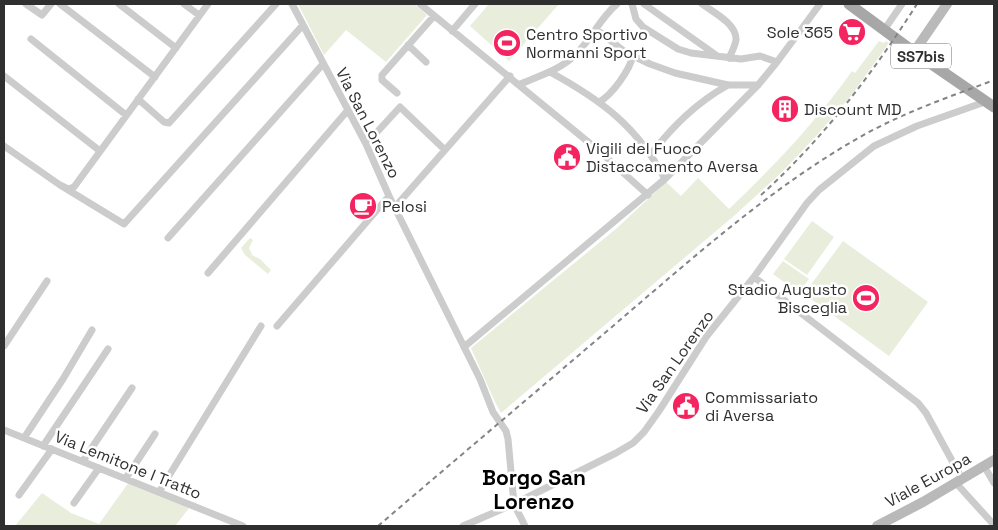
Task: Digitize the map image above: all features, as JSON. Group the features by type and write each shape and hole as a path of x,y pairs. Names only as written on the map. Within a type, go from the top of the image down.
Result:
{"main road":[{"name":"SS7bis","path":"849,4 980,101 994,107"},
{"path":"914,52 947,4"},
{"name":"Viale Europa","path":"884,525 994,460"}],"street":[{"path":"26,4 42,15 51,4"},
{"path":"60,4 155,77"},
{"path":"119,4 176,48"},
{"path":"184,4 199,16"},
{"path":"60,185 68,189 74,187 208,4"},
{"path":"138,99 164,122 170,123 276,4"},
{"name":"Via San Lorenzo","path":"292,4 366,144 389,196 483,384 493,412 506,431 514,504 525,526"},
{"path":"420,4 520,84 648,195"},
{"path":"452,31 475,4"},
{"path":"520,84 558,68 574,56 617,4"},
{"path":"632,4 636,19 643,27 671,45 690,53 741,60 760,56 777,62"},
{"path":"644,4 718,57"},
{"path":"702,4 730,24 736,33 736,42 729,58"},
{"path":"464,347 665,179 758,85 820,4"},
{"path":"884,30 902,4"},
{"path":"397,93 382,80 382,75 434,16"},
{"path":"4,146 60,185 124,224 303,25"},
{"path":"596,29 625,52 675,73 728,85 758,85"},
{"path":"31,39 126,116"},
{"path":"408,46 426,62"},
{"path":"599,102 607,96 630,67 633,55"},
{"path":"168,238 323,64"},
{"path":"550,72 576,86 599,102 640,139 665,179"},
{"path":"4,76 100,152"},
{"path":"395,208 510,76"},
{"path":"651,154 680,119 697,105 728,85"},
{"name":"Via San Lorenzo","path":"514,504 616,454 633,443 644,432 706,337 754,277 813,196 845,168 874,146 891,137 980,101"},
{"path":"366,144 400,108 445,150"},
{"path":"208,273 348,110"},
{"path":"277,326 389,196"},
{"path":"754,277 918,403 926,413 959,481 981,513 994,525"},
{"path":"4,346 47,281"},
{"path":"159,492 261,326"},
{"path":"24,438 63,379 92,330"},
{"path":"43,446 108,348"},
{"path":"83,461 132,388"},
{"name":"Via Lemitone I Tratto","path":"4,430 126,478 227,523 242,526"},
{"path":"126,478 155,434"},
{"path":"18,496 52,449"},
{"path":"984,466 994,483"},
{"path":"74,503 99,468"},
{"path":"464,526 514,504"}],"green space":[{"path":"298,4 414,4 427,15 386,62 346,30 324,55"},
{"name":"Centro Sportivo Normanni Sport","path":"489,4 559,4 509,61 470,26"},
{"path":"879,41 889,43 850,97 782,172 735,215 501,413 471,348 617,228 666,182 681,196 698,178 729,209 794,143 852,71 855,73"},
{"path":"812,221 834,237 807,275 784,259"},
{"path":"250,238 253,240 249,248 251,256 260,259 271,270 268,274 245,255 241,248"},
{"name":"Stadio Augusto Bisceglia","path":"843,241 928,302 889,356 804,294"},
{"path":"783,261 809,279 799,293 773,274"},
{"path":"129,482 190,507 175,526 15,526 42,493 71,513 99,524"}],"railway":[{"path":"761,195 784,174 846,104 883,55 917,4"},
{"path":"378,526 683,266 739,220 798,176 828,156 892,120 994,80"}],"place":[{"name":"Sole 365","path":"852,32"},
{"name":"Centro Sportivo Normanni Sport","path":"507,43"},
{"name":"Discount MD","path":"785,109"},
{"name":"Vigili del Fuoco Distaccamento Aversa","path":"567,157"},
{"name":"Pelosi","path":"363,206"},
{"name":"Stadio Augusto Bisceglia","path":"866,298"},
{"name":"Commissariato di Aversa","path":"686,406"}],"district":[{"name":"Borgo San Lorenzo","path":"534,489"}]}
